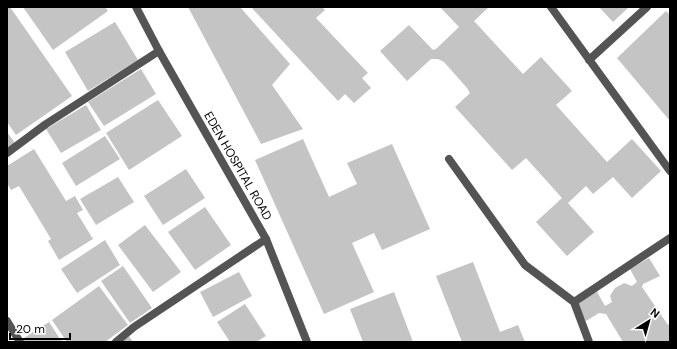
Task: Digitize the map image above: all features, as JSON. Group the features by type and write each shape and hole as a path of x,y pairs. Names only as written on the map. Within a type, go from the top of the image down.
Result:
{"street":[{"name":"EDEN HOSPITAL ROAD","path":"136,7 159,51 266,239 306,342"},
{"path":"551,7 589,60 667,162 670,171"},
{"path":"589,60 647,7"},
{"path":"7,153 46,124 159,51"},
{"path":"449,159 525,265 574,302 589,342"},
{"path":"574,302 670,238"},
{"path":"116,342 134,327 266,239"},
{"path":"7,321 20,342"}],"building":[{"path":"7,7 10,7 72,96 16,135 7,122"},
{"path":"23,7 105,7 108,11 53,50"},
{"path":"188,7 240,7 290,64 272,85 303,129 261,144"},
{"path":"251,7 322,7 325,10 316,18 368,73 362,78 371,88 354,103 345,94 338,101"},
{"path":"440,7 489,7 474,21 523,74 541,57 572,91 556,105 607,162 632,139 661,171 632,198 613,177 593,194 586,186 568,203 594,232 567,256 536,222 562,198 526,158 512,170 455,107 470,93 444,62 438,59 431,59 407,81 380,51 409,25 432,49 434,50 437,48 459,27"},
{"path":"599,7 629,7 613,22"},
{"path":"666,11 670,15 670,121 617,58"},
{"path":"115,22 138,60 88,91 65,52"},
{"path":"141,69 156,94 104,126 88,102"},
{"path":"158,100 182,136 129,170 106,133"},
{"path":"86,105 101,130 61,153 46,129"},
{"path":"7,132 15,143 7,149"},
{"path":"105,136 120,159 76,186 62,163"},
{"path":"303,139 329,197 357,184 347,163 392,144 430,229 382,250 374,233 352,243 374,292 324,314 255,160"},
{"path":"34,149 66,201 75,196 83,210 77,213 93,239 59,260 48,241 51,239 19,186 11,190 7,183 7,166"},
{"path":"186,169 205,198 163,225 144,196"},
{"path":"118,177 134,202 96,225 80,199"},
{"path":"205,207 231,245 195,270 168,232"},
{"path":"145,225 181,272 153,292 118,245"},
{"path":"105,240 120,265 77,293 61,269"},
{"path":"649,258 660,276 643,284 642,287 668,325 670,323 670,342 623,342 606,314 599,313 586,321 575,302 596,290 605,306 612,302 610,296 615,288 624,283 632,286 637,282 630,269"},
{"path":"473,262 500,332 518,325 525,342 462,342 436,276"},
{"path":"123,266 152,308 130,323 101,281"},
{"path":"239,272 252,296 213,317 200,292"},
{"path":"99,286 128,325 105,342 67,342 52,320"},
{"path":"394,292 413,342 363,342 350,309"},
{"path":"245,304 266,336 256,342 230,342 217,322"},
{"path":"49,322 62,342 22,342 21,340"},
{"path":"129,336 133,342 121,342"}]}
